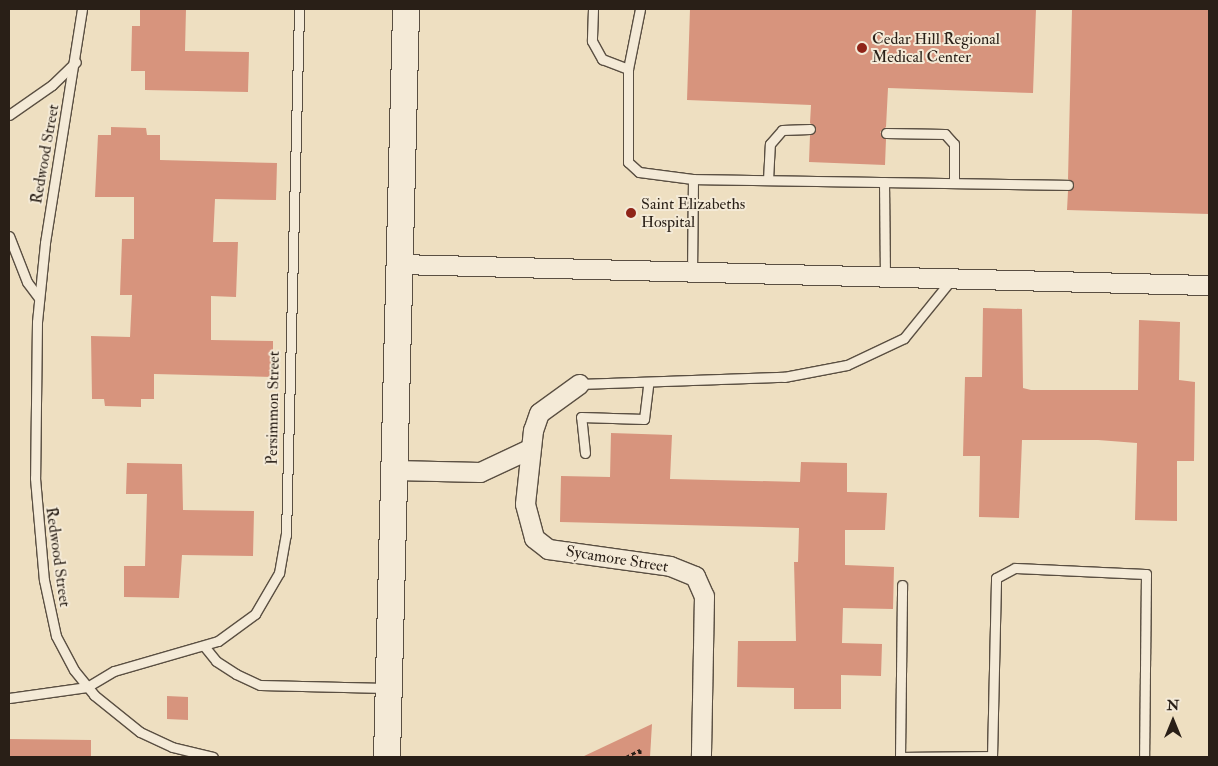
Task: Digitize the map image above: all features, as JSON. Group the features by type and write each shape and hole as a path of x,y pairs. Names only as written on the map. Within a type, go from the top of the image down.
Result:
{"main road":[{"path":"387,757 406,9"}],"street":[{"path":"399,264 953,276 1209,285"},
{"name":"Sycamore Street","path":"579,384 539,413 529,449 526,504 534,538 548,548 690,571 701,584 704,596 701,757"},
{"path":"394,470 480,472 529,449"}],"lane":[{"name":"Redwood Street","path":"82,9 76,62 39,298 34,448 40,552 56,636 87,687 116,716 140,732 172,747 213,757"},
{"name":"Persimmon Street","path":"87,687 114,671 204,646 231,634 255,614 271,590 284,555 299,9"},
{"path":"593,9 592,41 602,59 628,69"},
{"path":"640,9 628,69 628,162 639,172 693,179 1068,185"},
{"path":"9,115 52,85 76,62"},
{"path":"768,180 770,144 782,130 810,128"},
{"path":"886,133 945,134 954,144 954,183"},
{"path":"692,270 693,179"},
{"path":"884,182 885,275"},
{"path":"9,236 27,282 39,298"},
{"path":"579,384 648,384 784,376 848,365 904,338 953,276"},
{"path":"585,453 581,417 644,419 648,384"},
{"path":"902,585 901,757 992,757 996,578 1016,568 1146,574 1144,757"},
{"path":"204,646 222,665 260,685 389,688"},
{"path":"9,698 87,687"}],"path":[{"path":"626,757 640,750 640,757"}],"building":[{"path":"140,9 186,9 185,51 249,52 248,92 145,90 145,71 131,71 132,26 140,26"},
{"name":"Cedar Hill Regional Medical Center","path":"690,9 1036,9 1033,93 888,88 886,127 880,132 886,139 885,165 809,162 810,135 816,129 810,123 811,105 687,100"},
{"path":"1072,9 1209,9 1209,214 1067,210 1068,191 1074,186 1068,179"},
{"path":"111,127 146,128 147,135 160,135 160,160 277,163 276,200 215,199 213,242 238,242 236,297 211,296 211,340 273,341 273,377 154,374 154,399 141,399 141,407 105,406 104,399 92,399 91,336 130,337 132,295 120,295 122,239 134,239 134,197 95,197 98,135 111,135"},
{"path":"983,308 1022,309 1023,388 1031,390 1138,390 1139,320 1180,322 1179,380 1195,382 1194,461 1177,461 1177,521 1135,520 1137,443 1098,440 1022,440 1019,518 979,517 980,456 963,456 965,377 982,377"},
{"path":"611,433 672,435 670,479 800,482 801,462 847,463 847,492 887,493 885,530 845,530 845,565 894,567 893,609 843,608 842,643 882,644 881,676 841,675 841,709 794,709 794,688 737,687 738,641 796,641 794,562 798,562 799,528 560,522 561,476 610,477"},
{"path":"127,463 182,464 183,510 254,511 253,556 182,555 179,598 124,597 124,566 145,566 147,494 126,494"},
{"path":"167,696 188,697 188,720 167,719"},
{"path":"652,724 650,757 582,757"},
{"path":"9,739 91,740 91,757 9,757"}],"place":[{"name":"Cedar Hill Regional Medical Center","path":"862,48"},
{"name":"Saint Elizabeths Hospital","path":"631,213"}]}
